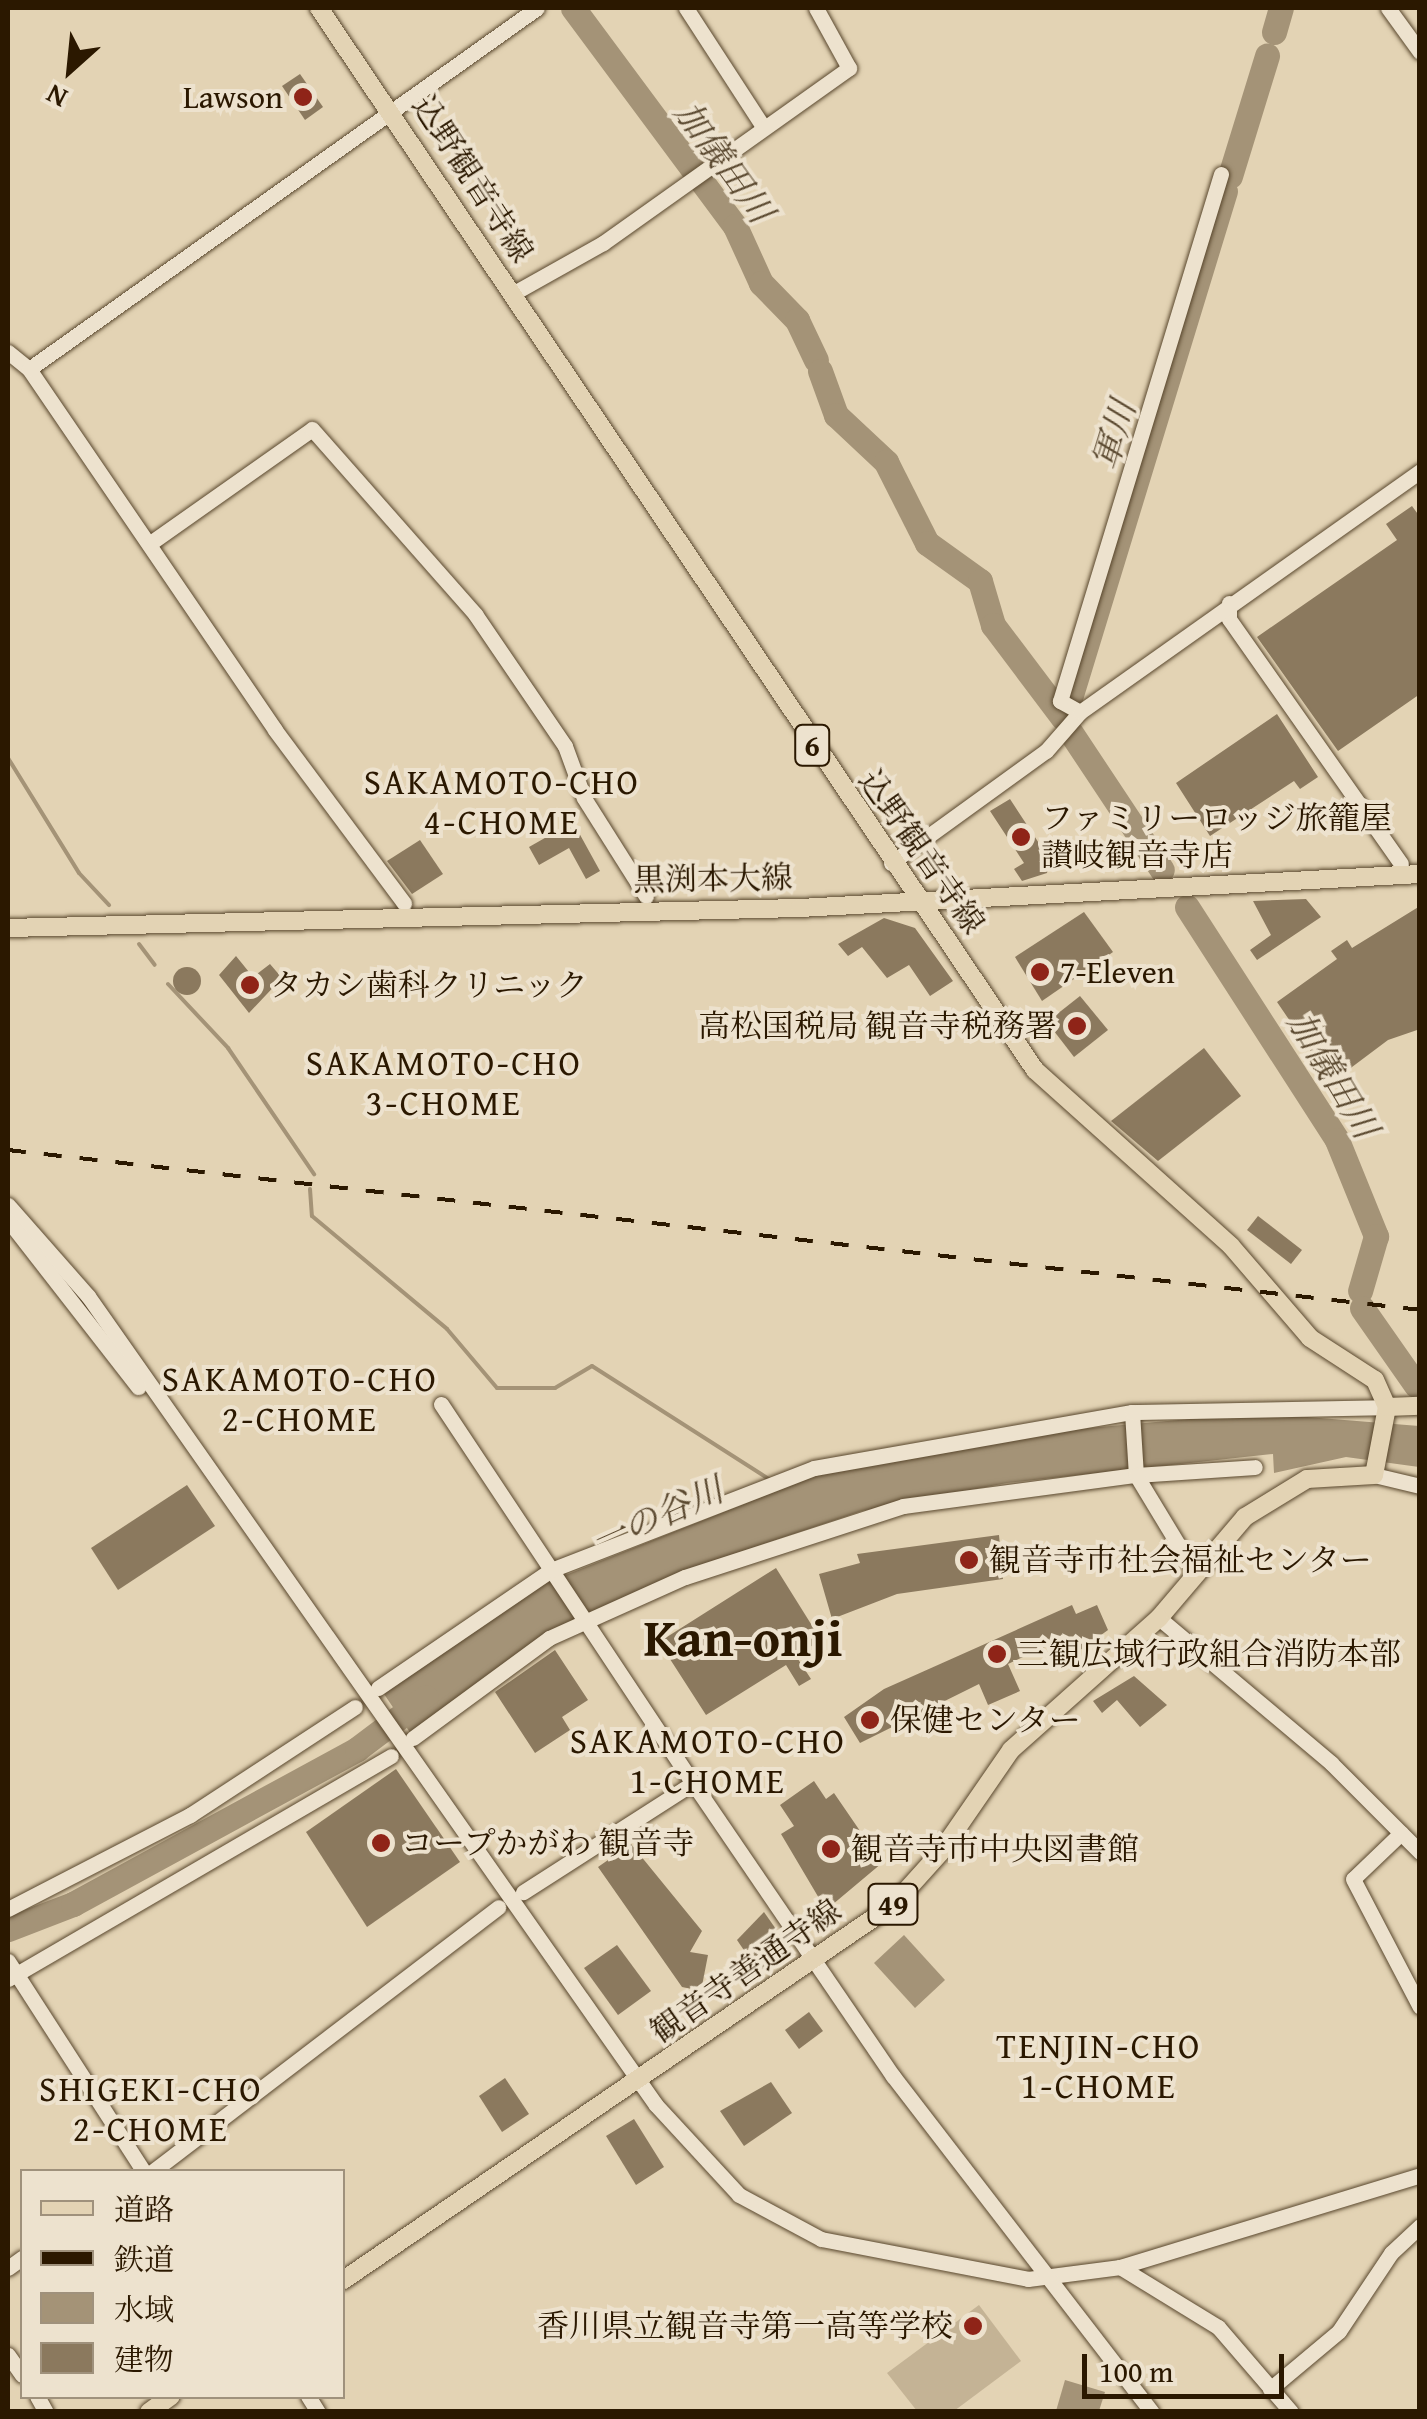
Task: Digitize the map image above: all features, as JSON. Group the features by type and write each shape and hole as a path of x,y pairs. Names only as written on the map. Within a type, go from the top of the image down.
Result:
{"main road":[{"name":"込野観音寺線","path":"319,8 392,108 891,863 1063,1102 1230,1246 1310,1338 1374,1380 1386,1412"},
{"name":"黒渕本大線","path":"8,928 919,900 1420,874"},
{"path":"1375,1470 1386,1412 1420,1406"},
{"name":"観音寺善通寺線","path":"345,2279 640,2082 910,1890 1011,1750 1159,1618 1196,1574 1281,1488 1375,1470"}],"street":[{"path":"19,373 537,8"},
{"path":"686,8 762,125"},
{"path":"512,294 696,179 762,125 851,62 816,8"},
{"path":"1388,8 1420,52"},
{"path":"1080,712 1060,702 1221,174"},
{"path":"8,352 19,373 149,544 404,903"},
{"path":"149,544 312,428 475,614 564,746 584,798 646,896"},
{"path":"891,863 1046,752 1080,712 1419,473"},
{"path":"1229,604 1229,618 1401,864"},
{"path":"8,1205 88,1296 138,1379"},
{"path":"8,1220 138,1379 640,2082 714,2175 786,2225 952,2270 1056,2278 1120,2267 1420,2175"},
{"path":"441,1404 810,1960 1056,2278 1152,2412"},
{"path":"1132,1412 1136,1475 1196,1574"},
{"path":"8,1908 190,1814 367,1698 551,1570 814,1468 1132,1412 1386,1412"},
{"path":"142,2169 10,1972 402,1747 549,1638 685,1576 853,1518 1006,1487 1254,1467"},
{"path":"1375,1470 1420,1486"},
{"path":"1159,1618 1331,1762 1420,1852"},
{"path":"523,1892 693,1783"},
{"path":"1401,1833 1353,1880 1420,2006"},
{"path":"156,2169 498,1907"},
{"path":"1270,2390 1339,2332 1392,2253 1420,2226"},
{"path":"1120,2267 1218,2328 1291,2412"}],"shaded area":[{"path":"979,2305 1021,2361 954,2411 917,2411 887,2373"}],"water":[{"path":"1257,1413 1419,1426 1419,1467 1346,1457 1274,1473 1273,1454 1007,1483 862,1511 707,1563 599,1611 411,1734 384,1694 528,1590 834,1468 988,1437"},
{"path":"904,1935 945,1980 915,2008 874,1963"},
{"path":"1065,2380 1105,2392 1099,2411 1056,2411"}],"building":[{"name":"Lawson","path":"300,74 323,107 305,120 282,86"},
{"path":"1412,506 1420,517 1420,694 1338,751 1257,637 1397,540 1386,524"},
{"path":"1277,714 1318,777 1300,789 1294,781 1210,836 1176,783"},
{"name":"ファミリーロッジ旅籠屋 讃岐観音寺店","path":"1010,799 1050,860 1047,873 1022,881 1014,869 1024,863 990,811"},
{"path":"573,822 600,871 586,879 569,848 539,865 529,847"},
{"path":"420,840 443,874 412,894 387,861"},
{"path":"1306,899 1321,917 1257,960 1250,950 1271,935 1253,901"},
{"path":"1420,906 1420,1029 1388,1040 1340,1076 1326,1057 1318,1062 1277,1002 1337,959 1331,951 1347,940 1352,948"},
{"path":"1084,912 1113,952 1042,1001 1015,957"},
{"path":"884,918 915,928 953,981 930,996 909,965 887,978 862,947 848,956 838,944"},
{"name":"タカシ歯科クリニック","path":"236,956 253,977 270,964 282,978 249,1013 219,975"},
{"path":"187,967 197,971 201,981 197,991 187,995 177,991 173,981 177,971"},
{"name":"高松国税局 観音寺税務署","path":"1080,996 1108,1030 1074,1057 1047,1022"},
{"path":"1204,1048 1241,1096 1158,1161 1111,1121"},
{"path":"1258,1216 1302,1250 1291,1264 1247,1230"},
{"path":"187,1485 215,1526 118,1590 91,1548"},
{"path":"999,1535 1003,1579 897,1594 832,1619 819,1574 860,1563 857,1554"},
{"path":"776,1568 821,1640 796,1656 811,1679 799,1686 786,1665 706,1715 659,1642"},
{"path":"1072,1605 1076,1614 1097,1605 1108,1630 1072,1656 1069,1649 1054,1655 1049,1645 1008,1664 1020,1691 988,1705 979,1684 860,1743 844,1717 884,1689"},
{"path":"555,1650 588,1700 562,1717 570,1730 535,1753 495,1692"},
{"path":"1134,1676 1167,1705 1140,1727 1117,1700 1102,1713 1093,1701"},
{"name":"コープかがわ 観音寺","path":"396,1769 460,1862 367,1927 306,1832"},
{"name":"観音寺市中央図書館","path":"814,1781 826,1799 834,1793 882,1863 826,1910 781,1834 794,1826 780,1805"},
{"path":"631,1844 702,1931 690,1952 708,1955 701,1991 682,1987 598,1867"},
{"path":"764,1912 792,1952 760,1974 737,1940"},
{"path":"617,1945 651,1991 618,2015 584,1968"},
{"path":"809,2012 823,2031 799,2049 785,2030"},
{"path":"505,2078 529,2114 502,2132 479,2096"},
{"path":"771,2082 792,2113 744,2146 720,2111"},
{"path":"634,2119 664,2167 636,2185 606,2136"}],"waterway":[{"name":"加儀田川","path":"573,8 735,226 761,283 797,320 816,360"},
{"name":"軍川","path":"1274,32 1281,8"},
{"name":"軍川","path":"1230,176 1267,56"},
{"name":"軍川","path":"1070,698 1225,191"},
{"name":"加儀田川","path":"820,371 836,415 886,462 927,543 980,581 993,625 1063,718"},
{"name":"加儀田川","path":"1071,733 1162,870"},
{"path":"8,758 79,873 109,905"},
{"name":"加儀田川","path":"1187,907 1337,1140 1376,1236 1360,1291"},
{"path":"139,944 155,965"},
{"path":"168,984 228,1048 314,1174"},
{"path":"310,1189 312,1216 447,1329 497,1388 555,1388 592,1366 769,1479"},
{"name":"加儀田川","path":"1362,1308 1416,1385"},
{"name":"一の谷川","path":"8,1929 73,1904 357,1749 426,1697"}],"railway":[{"path":"8,1150 1420,1310"}],"place":[{"name":"Lawson","path":"303,97"},
{"name":"ファミリーロッジ旅籠屋 讃岐観音寺店","path":"1021,837"},
{"name":"7-Eleven","path":"1040,972"},
{"name":"タカシ歯科クリニック","path":"250,985"},
{"name":"高松国税局 観音寺税務署","path":"1077,1026"},
{"name":"観音寺市社会福祉センター","path":"969,1560"},
{"name":"三観広域行政組合消防本部","path":"997,1654"},
{"name":"保健センター","path":"870,1720"},
{"name":"コープかがわ 観音寺","path":"381,1843"},
{"name":"観音寺市中央図書館","path":"831,1849"},
{"name":"香川県立観音寺第一高等学校","path":"973,2326"}],"district":[{"name":"SAKAMOTO-CHO 4-CHOME","path":"502,802"},
{"name":"SAKAMOTO-CHO 3-CHOME","path":"444,1083"},
{"name":"SAKAMOTO-CHO 2-CHOME","path":"300,1399"},
{"name":"Kan-onji","path":"743,1638"},
{"name":"SAKAMOTO-CHO 1-CHOME","path":"708,1761"},
{"name":"TENJIN-CHO 1-CHOME","path":"1099,2066"},
{"name":"SHIGEKI-CHO 2-CHOME","path":"151,2109"}]}
